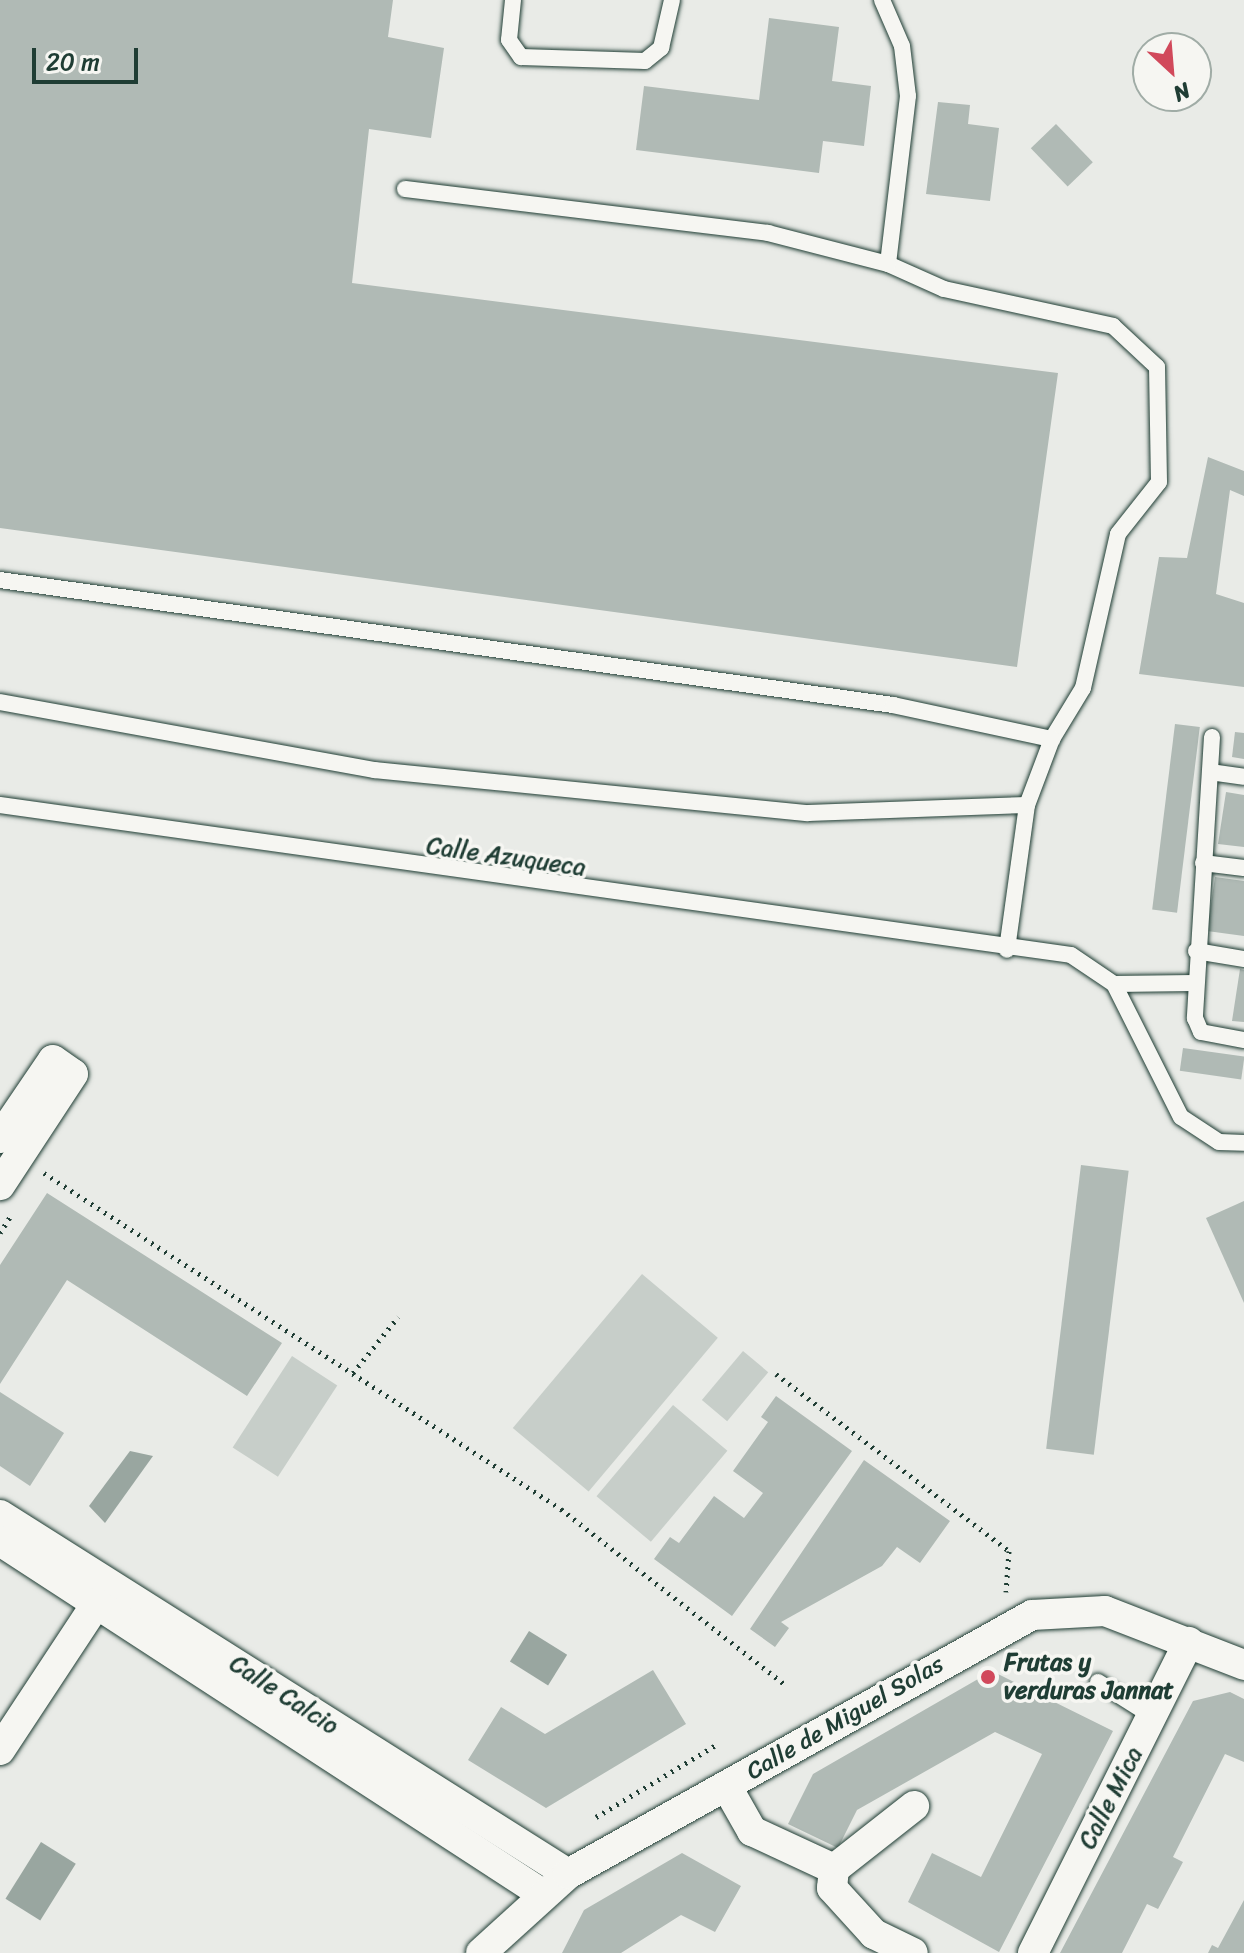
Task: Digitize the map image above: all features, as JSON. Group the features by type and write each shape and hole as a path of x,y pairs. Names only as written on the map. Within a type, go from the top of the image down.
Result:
{"street":[{"path":"0,1138 53,1060 73,1074 0,1185"},
{"name":"Calle Calcio","path":"0,1515 568,1874"},
{"name":"Calle Calcio","path":"0,1541 541,1893"},
{"path":"0,1750 97,1603"},
{"name":"Calle de Miguel Solas","path":"481,1953 541,1893 568,1874 1032,1615 1105,1611 1244,1665"},
{"name":"Calle Mica","path":"1033,1953 1189,1642"},
{"path":"727,1787 752,1831 834,1869"},
{"path":"913,1953 874,1934 832,1888 834,1869 914,1806"}],"lane":[{"path":"513,0 509,40 521,57 645,61 661,48 672,0"},
{"path":"882,0 902,46 908,96 888,264"},
{"path":"405,189 768,233 888,264 944,289 1113,326 1157,367 1159,482 1118,534 1083,688 1052,739 1027,805 1007,950"},
{"path":"0,580 893,705 1052,739"},
{"path":"0,702 374,770 808,813 1027,805"},
{"path":"1212,737 1194,983 1201,1032 1244,1040"},
{"path":"1210,772 1244,777"},
{"name":"Calle Azuqueca","path":"0,805 1007,950 1071,955 1114,984"},
{"path":"1203,863 1244,868"},
{"path":"1196,951 1244,959"},
{"path":"1194,983 1114,984 1181,1117 1219,1142 1244,1143"},
{"path":"1098,1682 1152,1716"}],"path":[{"path":"40,1170 561,1509 787,1686"},
{"path":"353,1373 398,1317"},
{"path":"776,1374 1009,1551 1006,1593"},
{"path":"591,1820 716,1745"}],"shaded area":[{"path":"642,1274 718,1338 589,1492 513,1428"},
{"path":"743,1351 768,1372 727,1421 702,1400"},
{"path":"292,1356 337,1385 278,1477 233,1447"},
{"path":"673,1405 727,1451 651,1542 597,1496"},
{"path":"130,1451 153,1456 105,1523 89,1506"},
{"path":"529,1631 567,1655 548,1685 510,1662"},
{"path":"41,1842 76,1864 40,1921 5,1899"}],"building":[{"path":"0,0 393,0 388,37 444,48 431,138 369,129 352,283 1058,373 1017,667 0,528"},
{"path":"769,18 839,27 832,81 871,86 864,146 823,141 819,173 636,150 644,86 759,100"},
{"path":"938,102 970,105 968,124 999,128 990,201 926,194"},
{"path":"1056,124 1093,162 1068,186 1031,148"},
{"path":"1208,457 1244,471 1244,496 1230,490 1216,594 1244,603 1244,687 1139,674 1159,557 1187,558"},
{"path":"1175,724 1200,727 1177,913 1152,910"},
{"path":"1235,732 1244,733 1244,759 1232,757"},
{"path":"1226,792 1244,795 1244,847 1218,844"},
{"path":"1215,877 1244,881 1244,936 1207,931"},
{"path":"1240,969 1244,970 1244,1022 1232,1021"},
{"path":"1183,1048 1244,1057 1241,1079 1180,1071"},
{"path":"1081,1165 1129,1171 1094,1455 1046,1449"},
{"path":"47,1193 282,1343 247,1396 67,1280 0,1384 0,1265"},
{"path":"1244,1201 1244,1303 1206,1218"},
{"path":"0,1392 64,1433 30,1486 0,1466"},
{"path":"776,1396 852,1451 732,1616 654,1559 670,1537 679,1543 714,1496 744,1518 763,1493 733,1471 768,1422 761,1417"},
{"path":"864,1460 950,1521 920,1563 897,1547 882,1566 781,1622 789,1628 775,1647 750,1629"},
{"path":"653,1670 686,1724 546,1808 468,1760 501,1707 545,1734"},
{"path":"992,1671 1113,1731 999,1952 908,1902 932,1853 981,1877 1042,1754 995,1732 857,1810 838,1848 788,1824 813,1774"},
{"path":"1230,1692 1244,1699 1244,1762 1225,1754 1173,1857 1183,1862 1158,1909 1147,1904 1122,1953 1060,1953 1193,1701"},
{"path":"682,1853 741,1886 715,1932 681,1915 621,1953 562,1953 584,1910"},
{"path":"1244,1900 1244,1953 1208,1953 1212,1945 1218,1948"}],"place":[{"name":"Frutas y verduras Jannat","path":"988,1677"}]}
